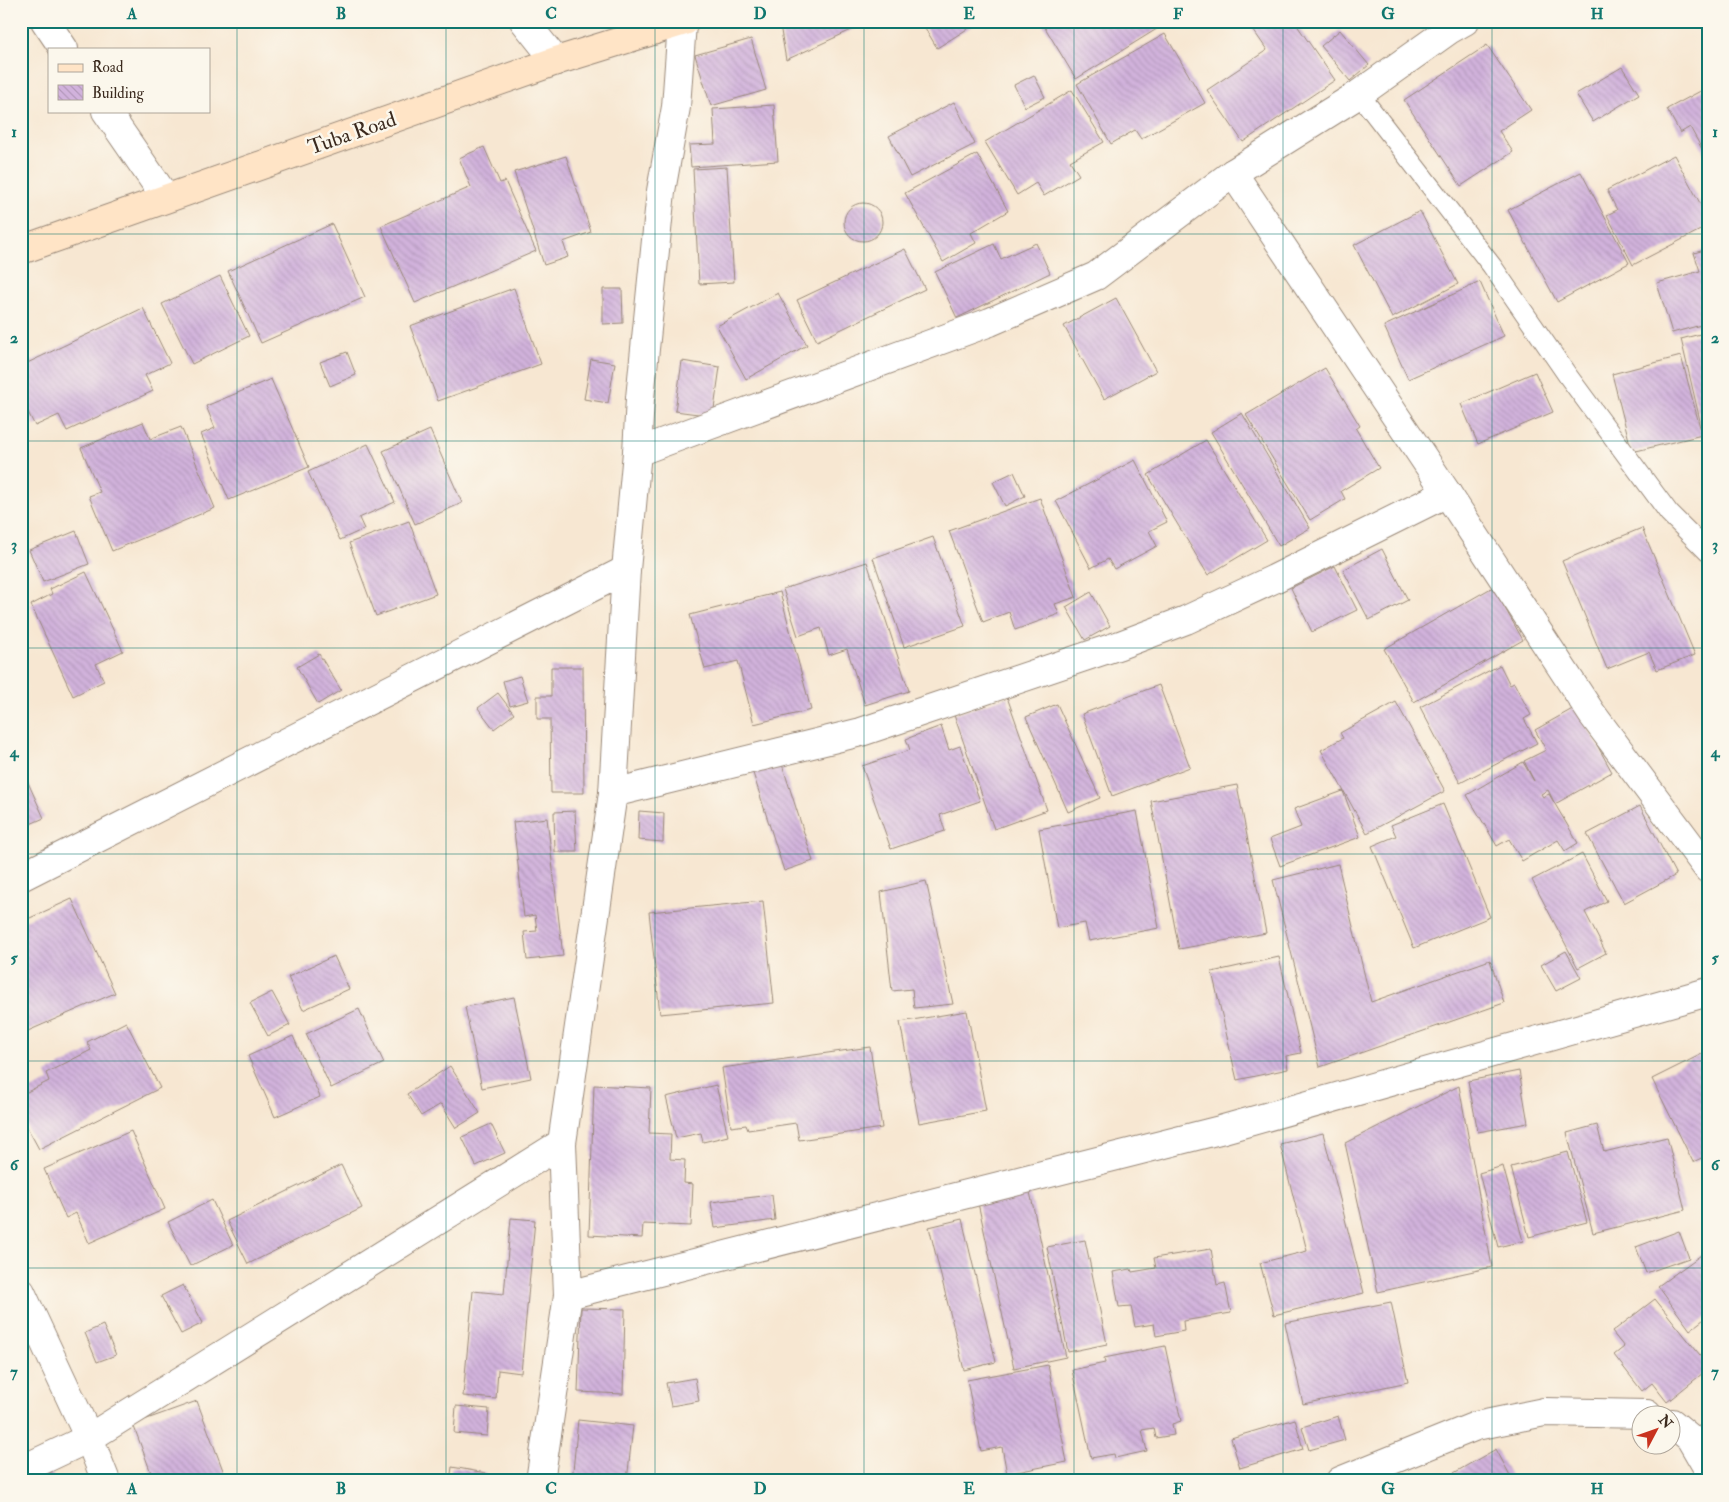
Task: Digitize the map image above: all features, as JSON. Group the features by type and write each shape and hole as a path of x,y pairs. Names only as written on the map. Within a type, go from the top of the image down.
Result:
{"street":[{"path":"45,21 63,48"},
{"path":"524,21 556,61"},
{"path":"540,1481 568,1295 562,1143 613,793 626,570 640,398 661,191 676,107 684,22"},
{"name":"Tuba Road","path":"21,250 556,61 684,22"},
{"path":"637,452 990,322 1096,276 1233,173 1359,94 1453,24"},
{"path":"107,112 166,198"},
{"path":"1233,173 1447,492 1592,714 1708,869"},
{"path":"613,793 861,732 1120,645 1186,620 1257,587 1447,492"},
{"path":"21,877 626,570"},
{"path":"568,1295 1220,1130 1708,992"},
{"path":"21,1470 89,1438 562,1143"},
{"path":"21,1292 89,1438 106,1481"},
{"path":"1340,1481 1476,1426 1544,1412 1632,1414"},
{"path":"1682,1431 1690,1438 1708,1469"}],"lane":[{"path":"1359,94 1492,266 1568,376 1668,512 1708,552"}],"building":[{"path":"788,21 871,21 786,60 780,25"},
{"path":"921,21 980,21 937,48"},
{"path":"1041,21 1157,21 1160,27 1076,79"},
{"path":"1247,21 1294,21 1335,80 1243,142 1207,90 1267,50"},
{"path":"1340,30 1369,65 1350,81 1321,46"},
{"path":"1165,34 1205,103 1141,139 1135,130 1111,144 1077,84"},
{"path":"751,39 766,90 711,106 695,55"},
{"path":"1487,45 1531,110 1499,131 1513,152 1461,186 1404,100"},
{"path":"1622,67 1639,94 1593,122 1576,94"},
{"path":"1034,75 1045,97 1025,107 1014,85"},
{"path":"1708,87 1708,160 1690,127 1680,133 1667,109"},
{"path":"1072,90 1104,142 1070,161 1079,175 1044,196 1036,183 1017,195 985,142"},
{"path":"954,102 975,144 910,177 889,136"},
{"path":"774,105 778,161 691,167 689,145 715,144 713,109"},
{"path":"484,147 500,183 505,181 536,251 415,303 381,226 471,187 459,158"},
{"path":"977,154 1008,211 971,233 976,243 943,262 905,193"},
{"path":"1674,155 1708,218 1708,226 1633,265 1607,215 1617,210 1607,190"},
{"path":"566,156 591,232 563,242 568,257 544,265 514,172"},
{"path":"727,167 734,282 699,284 693,169"},
{"path":"1581,172 1629,263 1557,302 1508,210"},
{"path":"863,203 870,204 876,209 881,215 881,229 876,235 870,240 863,241 856,240 850,235 845,229 844,222 845,215 850,209 856,204"},
{"path":"1420,211 1458,284 1392,318 1354,245"},
{"path":"332,224 365,297 261,343 228,271"},
{"path":"1036,243 1050,273 957,318 935,272 994,244 1001,259"},
{"path":"905,249 925,289 817,341 797,300"},
{"path":"1708,249 1708,323 1672,333 1657,283 1700,271 1694,253"},
{"path":"220,276 249,336 192,364 162,304"},
{"path":"1480,282 1504,336 1408,379 1384,326"},
{"path":"514,288 541,364 438,401 410,326"},
{"path":"603,289 622,289 623,323 603,324"},
{"path":"778,293 807,345 746,379 717,326"},
{"path":"1116,298 1156,371 1104,399 1064,326"},
{"path":"143,308 170,363 145,375 153,391 67,431 59,415 35,426 21,398 21,366"},
{"path":"1708,332 1708,428 1702,429 1681,339"},
{"path":"347,352 356,375 330,386 320,362"},
{"path":"1681,356 1702,435 1632,452 1612,374"},
{"path":"591,359 615,363 608,403 584,399"},
{"path":"682,361 720,367 713,416 675,411"},
{"path":"1325,368 1360,426 1356,429 1379,468 1341,491 1345,499 1310,520 1246,415"},
{"path":"1535,372 1553,412 1478,444 1461,404"},
{"path":"271,379 309,467 229,500 201,434 215,428 206,406"},
{"path":"1242,413 1310,528 1279,546 1211,432"},
{"path":"143,422 150,439 181,427 215,508 112,551 89,496 100,492 81,448"},
{"path":"430,430 462,503 415,524 383,451"},
{"path":"1206,440 1267,540 1208,575 1148,475"},
{"path":"368,444 395,502 359,518 364,529 340,540 308,472"},
{"path":"1135,460 1167,522 1149,531 1157,546 1114,569 1108,559 1091,568 1056,501"},
{"path":"1014,472 1025,496 1005,506 993,482"},
{"path":"1040,498 1076,597 1055,604 1059,614 1015,630 1009,612 983,622 949,531"},
{"path":"409,521 436,594 376,616 349,543"},
{"path":"1642,528 1695,655 1657,670 1649,652 1607,669 1562,561"},
{"path":"76,531 89,564 43,582 29,550"},
{"path":"933,537 965,626 904,647 873,558"},
{"path":"1382,549 1408,600 1369,620 1343,570"},
{"path":"867,562 909,691 865,705 847,649 829,655 821,628 798,636 783,589"},
{"path":"1335,566 1357,610 1312,632 1291,588"},
{"path":"86,572 123,651 96,664 104,681 73,696 31,605 52,594 50,589"},
{"path":"1493,587 1523,640 1414,702 1384,649"},
{"path":"780,592 811,710 754,724 738,661 705,669 690,615"},
{"path":"1091,592 1110,626 1085,640 1066,607"},
{"path":"319,654 341,690 318,704 297,667"},
{"path":"1500,665 1510,685 1514,683 1531,715 1524,719 1537,743 1460,783 1420,707"},
{"path":"551,667 583,667 584,793 551,793 550,719 537,719 537,696 551,696"},
{"path":"520,676 528,701 510,706 503,681"},
{"path":"1159,685 1190,767 1112,796 1082,714"},
{"path":"498,693 514,714 494,729 478,708"},
{"path":"1007,697 1047,810 994,829 954,715"},
{"path":"1396,702 1445,791 1367,833 1321,750 1343,738 1340,733"},
{"path":"1057,704 1100,798 1068,812 1026,717"},
{"path":"1576,707 1612,772 1555,804 1548,790 1541,794 1543,797 1549,794 1578,843 1565,851 1558,840 1522,861 1509,839 1497,846 1467,795 1523,762 1534,781 1524,761 1546,750 1535,730"},
{"path":"941,726 949,750 960,746 980,801 940,815 945,831 891,849 862,766 910,750 906,739"},
{"path":"781,761 813,861 784,871 752,770"},
{"path":"21,767 44,818 21,828"},
{"path":"1237,785 1266,933 1179,949 1151,801"},
{"path":"1343,791 1360,837 1280,866 1270,839 1301,827 1294,809"},
{"path":"1443,804 1490,917 1414,948 1372,846 1396,836 1391,825"},
{"path":"1640,806 1676,875 1624,903 1587,834"},
{"path":"575,811 577,852 555,852 554,812"},
{"path":"639,811 664,813 663,842 638,840"},
{"path":"1137,811 1159,928 1089,941 1085,923 1057,928 1039,829"},
{"path":"547,818 563,956 527,960 524,932 537,931 535,915 524,917 513,822"},
{"path":"1582,854 1607,901 1585,912 1606,953 1578,968 1532,880"},
{"path":"1338,864 1371,1002 1490,960 1504,1003 1320,1067 1273,880"},
{"path":"926,881 953,1004 914,1008 912,989 892,991 881,892"},
{"path":"72,899 115,993 21,1034 21,922"},
{"path":"763,901 774,1003 660,1014 649,912"},
{"path":"1566,951 1581,978 1556,991 1541,965"},
{"path":"334,956 349,989 303,1010 288,977"},
{"path":"1279,957 1301,1053 1286,1056 1288,1069 1237,1080 1212,972"},
{"path":"272,992 290,1025 268,1036 250,1003"},
{"path":"514,997 531,1078 482,1088 465,1007"},
{"path":"359,1009 384,1063 331,1088 306,1034"},
{"path":"967,1011 986,1111 919,1123 900,1022"},
{"path":"126,1022 160,1088 39,1149 21,1116 21,1095 49,1081 46,1073 91,1050 87,1042"},
{"path":"293,1036 320,1097 275,1117 248,1056"},
{"path":"870,1047 882,1128 799,1140 796,1123 748,1130 746,1125 731,1127 722,1068"},
{"path":"1708,1051 1708,1155 1693,1162 1652,1079"},
{"path":"450,1066 480,1113 456,1128 441,1104 421,1116 407,1094"},
{"path":"1519,1071 1528,1123 1478,1132 1468,1081"},
{"path":"594,1085 651,1088 649,1133 671,1134 670,1159 685,1160 684,1183 693,1184 691,1226 643,1224 642,1238 589,1235"},
{"path":"716,1085 728,1136 703,1142 701,1133 676,1138 666,1097"},
{"path":"1459,1086 1492,1267 1378,1292 1345,1143"},
{"path":"491,1124 505,1153 476,1166 462,1137"},
{"path":"1597,1125 1604,1152 1667,1137 1685,1210 1593,1233 1567,1133"},
{"path":"131,1131 165,1209 89,1243 76,1213 66,1218 44,1169"},
{"path":"1323,1133 1364,1293 1274,1315 1260,1263 1307,1251 1280,1144"},
{"path":"1568,1152 1587,1222 1529,1237 1511,1167"},
{"path":"341,1165 362,1208 248,1264 227,1221"},
{"path":"1503,1166 1523,1241 1498,1247 1479,1173"},
{"path":"1030,1192 1066,1357 1014,1368 978,1203"},
{"path":"772,1195 775,1220 715,1228 711,1202"},
{"path":"212,1200 233,1245 190,1266 168,1222"},
{"path":"511,1218 535,1220 521,1373 498,1370 496,1399 463,1396 473,1291 504,1294"},
{"path":"962,1219 996,1362 964,1370 929,1227"},
{"path":"1679,1231 1689,1258 1646,1273 1636,1247"},
{"path":"1085,1240 1107,1344 1068,1352 1047,1247"},
{"path":"1211,1249 1217,1285 1225,1283 1231,1313 1183,1321 1184,1331 1156,1336 1154,1324 1135,1327 1131,1306 1119,1307 1113,1272 1131,1269 1132,1272 1156,1268 1154,1258"},
{"path":"1708,1250 1708,1316 1690,1330 1658,1286"},
{"path":"183,1285 203,1323 181,1334 161,1296"},
{"path":"1655,1299 1708,1365 1708,1369 1667,1402 1652,1383 1642,1391 1614,1355 1624,1347 1612,1332"},
{"path":"1391,1302 1408,1382 1303,1404 1285,1323"},
{"path":"581,1308 625,1309 623,1394 578,1392"},
{"path":"103,1325 116,1355 97,1362 85,1333"},
{"path":"1165,1346 1181,1421 1172,1424 1174,1435 1156,1438 1154,1428 1142,1430 1147,1451 1115,1458 1114,1454 1091,1458 1072,1370 1105,1363 1104,1358"},
{"path":"1048,1365 1067,1462 1007,1474 1002,1447 981,1451 967,1380"},
{"path":"695,1378 699,1401 671,1406 666,1383"},
{"path":"197,1401 227,1481 154,1481 133,1424"},
{"path":"456,1406 489,1409 487,1436 454,1433"},
{"path":"1338,1416 1345,1440 1309,1450 1302,1427"},
{"path":"1295,1419 1303,1449 1240,1468 1231,1438"},
{"path":"578,1420 633,1426 627,1481 572,1481"},
{"path":"1496,1449 1513,1481 1447,1481 1445,1478"},
{"path":"48,1467 55,1481 21,1481"},
{"path":"452,1467 486,1473 485,1481 450,1481"}]}
